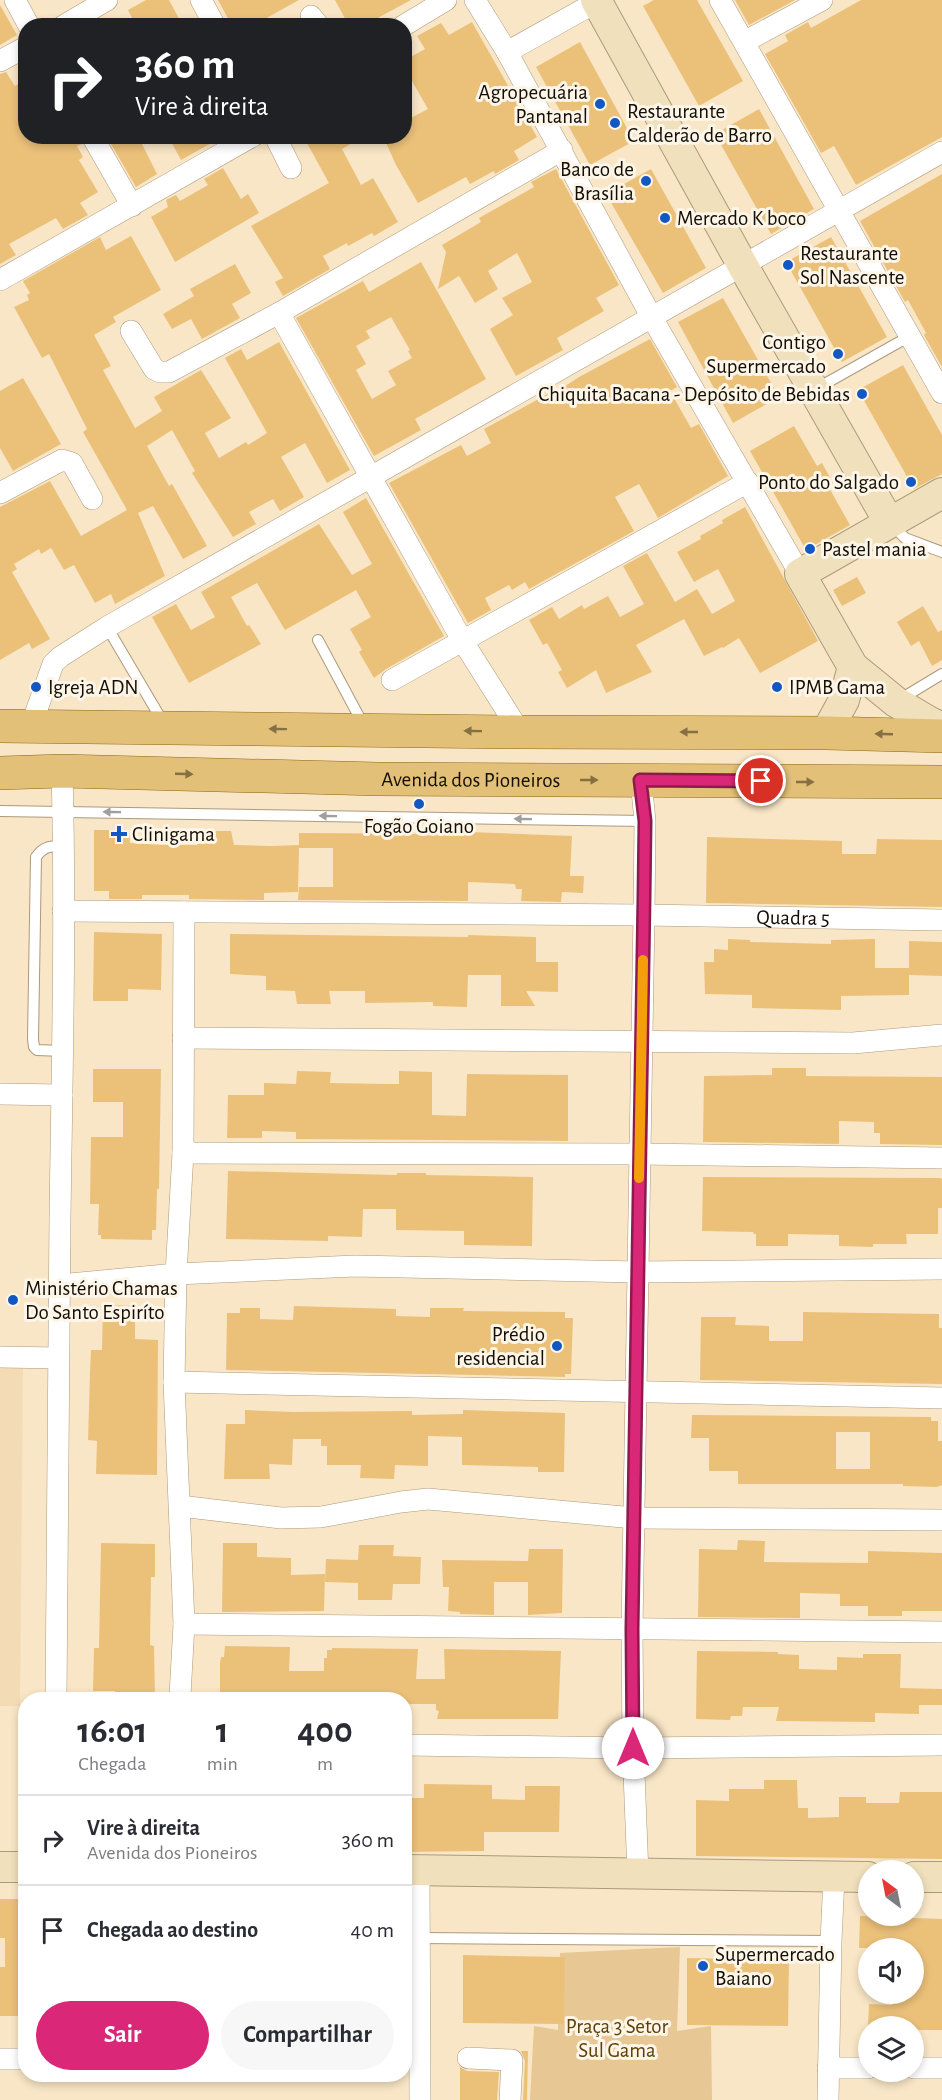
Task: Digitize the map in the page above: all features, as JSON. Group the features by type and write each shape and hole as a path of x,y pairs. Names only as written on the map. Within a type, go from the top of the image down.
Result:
{"main road":[{"path":"16,726 942,736"},
{"path":"122,772 146,759 148,752 148,740 126,726"},
{"path":"366,730 355,745 354,760 359,771 378,779"},
{"name":"Avenida dos Pioneiros","path":"0,773 62,771 378,779 942,782"}],"street":[{"path":"15,0 25,18"},
{"path":"76,18 106,0"},
{"path":"201,0 211,18"},
{"path":"412,21 446,0"},
{"path":"475,0 562,150 651,316 853,667 896,702 942,728"},
{"path":"507,52 598,0 743,266 889,522"},
{"path":"720,0 837,211 910,336 937,370 942,393"},
{"path":"744,42 822,0"},
{"path":"0,62 18,52"},
{"path":"97,144 132,206"},
{"path":"0,280 239,144"},
{"path":"279,144 291,168"},
{"path":"131,331 154,369 169,372 279,313 562,150"},
{"path":"16,726 53,664 65,653 651,316 942,152"},
{"path":"279,313 462,640 520,732"},
{"path":"0,493 62,460 72,463 92,499"},
{"path":"392,680 748,482"},
{"path":"800,574 942,493"},
{"path":"826,733 844,700 853,667"},
{"path":"56,1692 63,1051 62,771"},
{"path":"638,1874 633,1748 632,1629 645,821 640,780"},
{"name":"Quadra 5","path":"63,911 644,915 942,920"},
{"path":"180,1692 184,1624 174,1382 176,1274 183,1153 184,912"},
{"path":"183,1038 853,1043 942,1035"},
{"path":"0,1094 62,1095"},
{"path":"183,1153 639,1154 942,1158"},
{"path":"59,1285 176,1274 355,1266 637,1272 942,1269"},
{"path":"0,1357 58,1358"},
{"path":"174,1382 942,1398"},
{"path":"180,1506 281,1518 321,1517 428,1499 634,1518 942,1520"},
{"path":"184,1624 942,1632"},
{"path":"412,1745 633,1748 942,1745"},
{"path":"0,1867 18,1867"},
{"path":"420,2100 413,2068 420,1938 412,1870 858,1877"},
{"path":"828,2100 834,1877"},
{"path":"924,1877 942,1877"},
{"path":"468,2058 512,2060 510,2100"},
{"path":"0,2059 18,2059"},
{"path":"828,2068 858,2068"},
{"path":"924,2068 942,2068"}],"lane":[{"path":"814,390 910,336"},
{"path":"889,522 905,538 942,552"},
{"path":"107,627 166,727"},
{"path":"318,640 366,730"},
{"path":"896,702 942,674"},
{"path":"0,811 645,821"},
{"path":"63,1051 37,1050 33,1039 36,857 41,850 51,845 64,848"},
{"path":"420,1938 831,1941"}],"shaded area":[{"path":"0,1367 23,1368 20,1692 18,1692 18,1706 0,1706"}],"green space":[{"name":"Praça 3 Setor Sul Gama","path":"680,1947 677,2031 711,2026 712,2100 530,2100 534,2026 558,2030 560,1953"}],"building":[{"path":"146,0 169,0 179,18 132,18 128,10"},
{"path":"218,0 299,0 266,18 228,18"},
{"path":"335,0 411,0 378,18 345,18"},
{"path":"654,0 697,0 743,81 699,106 643,6"},
{"path":"735,0 795,0 749,25"},
{"path":"861,0 942,0 942,137 856,185 834,146 821,153 765,54 788,41 785,35 808,22 811,28"},
{"path":"0,5 17,35 0,45"},
{"path":"472,22 537,137 514,151 519,160 495,174 494,171 470,184 466,177 418,203 387,144 412,144 412,117 428,109 412,81 412,56 425,49 417,36 441,23 449,35"},
{"path":"580,42 634,141 590,165 536,67"},
{"path":"6,72 15,86 18,84 18,144 82,144 77,146 83,157 79,160 98,192 80,203 88,215 63,229 56,218 9,244 16,255 0,264 0,74"},
{"path":"759,109 814,209 771,234 715,134"},
{"path":"111,144 142,144 157,174 136,187"},
{"path":"172,144 210,144 181,160"},
{"path":"307,144 350,144 342,149 361,185 373,178 398,222 374,236 372,233 323,256 330,269 283,296 275,282 283,278 251,226 329,183"},
{"path":"223,168 241,199 248,194 259,213 175,262 151,217 168,207 166,200 176,195 180,201 208,185 204,179"},
{"path":"556,169 619,285 596,298 604,311 557,338 563,350 516,376 490,329 513,315 502,298 532,282 517,253 488,271 498,289 475,303 459,276 438,289 446,252 442,245 481,222 479,218 534,187 531,182"},
{"path":"651,169 706,268 663,293 606,194"},
{"path":"942,174 942,367 908,300 905,302 860,221"},
{"path":"131,236 161,290 113,317 116,322 94,335 111,366 103,370 135,428 162,411 154,397 201,370 231,418 205,433 219,458 246,442 248,445 267,433 225,358 241,349 247,360 279,342 350,470 327,483 305,443 281,457 304,497 280,511 273,499 249,512 256,524 233,537 192,473 195,471 172,430 147,446 169,486 172,484 207,546 183,559 153,506 138,513 165,576 115,604 111,594 95,603 74,565 64,570 51,548 41,554 39,549 14,564 17,569 12,572 50,639 32,649 29,643 0,660 0,507 50,481 81,536 127,510 83,432 87,429 49,354 42,358 14,307 29,300 27,295 30,293 23,281 100,237 106,250"},
{"path":"831,237 887,337 842,362 786,262"},
{"path":"421,262 486,379 415,419 421,430 374,456 296,318 363,281 369,292","holes":["391,317 410,350 408,351 412,358 388,371 396,385 372,399 356,370 366,364 356,346 370,338 366,331"]},
{"path":"235,264 251,293 232,304 240,318 202,339 191,319 172,329 163,314 194,296 190,289"},
{"path":"723,298 779,397 733,423 678,322"},
{"path":"650,339 677,387 670,391 691,428 699,424 728,476 658,518 639,484 615,497 634,531 529,589 525,582 512,590 509,585 485,598 491,610 468,623 389,483 461,445 467,456 491,443 484,429"},
{"path":"903,365 942,435 942,474 914,489 858,390"},
{"path":"23,378 61,444 13,471 0,448 0,391"},
{"path":"794,426 817,466 822,463 833,483 828,486 850,525 806,550 750,451"},
{"path":"366,498 444,636 374,678 359,652 362,650 350,629 371,617 356,590 285,630 257,583 231,597 247,626 249,625 261,644 189,683 152,617 176,604 191,630 215,617 201,592 319,524 352,575 372,564 343,512"},
{"path":"745,507 818,641 760,673 739,638 704,656 684,619 636,645 652,672 606,693 596,670 567,688 558,672 562,670 547,643 543,645 529,620 552,607 559,619 582,605 584,609 608,596 620,617 644,604 623,566 647,553 675,602 697,589 712,614 735,601 718,569 694,582 677,552 701,539 700,536 723,523 722,520"},
{"path":"857,577 866,593 842,606 833,590"},
{"path":"923,606 938,632 942,630 942,660 932,666 919,641 911,646 897,622"},
{"path":"94,830 129,830 130,843 163,845 197,845 197,831 231,831 234,845 272,846 299,845 299,833 469,834 469,832 572,836 570,876 584,876 583,893 562,892 561,902 521,901 522,889 516,889 515,884 468,882 468,901 298,900 299,887 333,887 333,848 299,848 298,892 264,893 264,900 189,899 189,895 142,895 142,899 109,899 109,891 94,891"},
{"path":"707,837 842,841 842,854 876,854 877,839 942,840 942,907 706,903"},
{"path":"94,932 162,934 161,990 128,989 128,1001 93,1001"},
{"path":"230,934 536,937 536,962 558,962 558,992 526,991 535,1006 501,1006 501,975 468,975 467,1007 433,1006 433,1002 365,1003 365,991 329,991 331,1004 297,1004 295,991 266,990 266,976 230,974"},
{"path":"728,939 750,940 750,942 831,944 831,940 875,939 875,968 909,968 909,995 841,996 841,1010 752,1008 752,995 705,994 704,962 714,962 714,949 728,950"},
{"path":"909,941 942,942 942,976 909,975"},
{"path":"772,1068 806,1068 806,1076 942,1077 942,1145 880,1144 880,1133 874,1133 874,1122 839,1121 839,1144 703,1142 704,1076 772,1075"},
{"path":"93,1069 161,1069 159,1189 157,1189 156,1230 152,1230 152,1240 101,1239 101,1235 98,1235 99,1204 90,1204 91,1137 123,1137 123,1102 93,1102"},
{"path":"297,1071 331,1072 330,1083 386,1084 399,1084 399,1071 432,1072 432,1115 466,1116 467,1074 568,1075 568,1141 296,1139 296,1132 262,1131 262,1138 227,1138 228,1095 264,1095 264,1083 296,1084"},
{"path":"228,1171 397,1175 397,1173 426,1173 426,1175 533,1177 532,1246 464,1245 464,1231 396,1230 396,1209 363,1209 362,1237 328,1236 328,1241 226,1239"},
{"path":"703,1177 940,1178 942,1179 942,1208 938,1208 938,1234 906,1234 907,1244 873,1244 873,1247 839,1246 839,1235 788,1234 788,1246 756,1246 756,1234 753,1232 702,1231"},
{"path":"103,1305 135,1306 135,1339 158,1340 157,1475 96,1474 97,1441 88,1440 90,1373 91,1350 102,1350"},
{"path":"294,1306 396,1309 396,1316 430,1317 430,1308 464,1308 463,1311 565,1312 565,1318 573,1318 571,1374 565,1374 565,1377 226,1370 227,1313 240,1313 240,1308 260,1308 260,1319 293,1320"},
{"path":"803,1312 939,1314 939,1328 942,1328 942,1384 700,1380 701,1317 736,1317 735,1325 769,1326 769,1341 803,1341"},
{"path":"245,1410 412,1411 412,1415 463,1414 463,1410 565,1413 564,1472 538,1472 538,1467 462,1465 462,1437 428,1436 428,1466 395,1465 394,1479 360,1478 361,1465 327,1465 327,1446 321,1446 321,1439 293,1439 292,1465 269,1464 270,1479 224,1479 226,1424 245,1424"},
{"path":"692,1415 931,1417 931,1421 938,1421 938,1441 942,1441 942,1485 937,1487 903,1486 903,1484 738,1484 738,1471 709,1471 709,1438 691,1438","holes":["836,1432 870,1432 870,1469 836,1469"]},
{"path":"738,1540 765,1541 764,1562 868,1563 868,1551 942,1553 942,1611 902,1611 902,1616 868,1616 868,1606 840,1606 840,1594 800,1593 800,1618 698,1617 699,1549 737,1550"},
{"path":"101,1543 155,1544 155,1577 151,1577 150,1645 154,1646 155,1692 93,1691 94,1648 99,1648"},
{"path":"223,1543 257,1543 257,1557 291,1558 291,1575 325,1574 324,1611 222,1612"},
{"path":"359,1545 394,1545 393,1556 421,1557 420,1584 393,1584 392,1600 358,1600 358,1583 325,1582 326,1559 358,1560"},
{"path":"529,1549 563,1549 562,1613 528,1615 528,1582 494,1582 494,1615 460,1614 460,1612 448,1611 449,1587 443,1587 442,1560 528,1561"},
{"path":"225,1646 290,1647 289,1671 324,1671 324,1658 327,1658 327,1650 332,1650 332,1648 418,1649 416,1679 445,1679 444,1649 561,1651 558,1719 437,1719 439,1711 436,1710 436,1704 412,1704 412,1692 220,1692 220,1663 221,1657 224,1657"},
{"path":"697,1651 778,1652 778,1654 799,1655 799,1669 837,1670 837,1657 863,1658 863,1654 901,1654 900,1688 942,1689 942,1705 919,1705 919,1714 875,1713 875,1722 776,1721 779,1707 743,1707 742,1716 731,1716 730,1720 696,1719"},
{"path":"764,1780 797,1780 798,1808 808,1808 808,1818 839,1817 839,1797 866,1797 866,1803 899,1803 900,1792 942,1792 942,1859 696,1856 696,1800 729,1801 729,1789 764,1789"},
{"path":"424,1784 492,1785 492,1799 525,1800 525,1786 560,1786 559,1832 484,1832 484,1851 412,1852 412,1798 424,1798"},
{"path":"0,1899 18,1899 18,2016 0,2016 0,1967 5,1967 5,1938 0,1938"},
{"path":"924,1918 942,1919 942,2030 924,2030 924,2016 868,2016 869,2004 924,2004 924,1938 859,1938 860,1926 924,1926"},
{"path":"463,1955 565,1957 564,2024 463,2023"},
{"path":"687,1958 789,1960 788,2026 687,2025"},
{"path":"521,2051 528,2051 527,2100 523,2100 525,2061"},
{"path":"460,2067 467,2071 499,2072 497,2100 460,2100"}],"slow traffic":[{"path":"639,1178 643,960"}],"place":[{"name":"Agropecuária Pantanal","path":"600,104"},
{"name":"Restaurante Calderão de Barro","path":"615,123"},
{"name":"Banco de Brasília","path":"646,181"},
{"name":"Mercado K boco","path":"665,218"},
{"name":"Restaurante Sol Nascente","path":"788,265"},
{"name":"Contigo Supermercado","path":"838,354"},
{"name":"Chiquita Bacana - Depósito de Bebidas","path":"862,394"},
{"name":"Ponto do Salgado","path":"911,482"},
{"name":"Pastel mania","path":"810,549"},
{"name":"Igreja ADN","path":"36,687"},
{"name":"IPMB Gama","path":"777,687"},
{"name":"Fogão Goiano","path":"419,804"},
{"name":"Clinigama","path":"119,834"},
{"name":"Ministério Chamas Do Santo Espiríto","path":"13,1300"},
{"name":"Prédio residencial","path":"557,1346"},
{"name":"Supermercado Baiano","path":"703,1966"}],"route":[{"path":"633,1748 632,1629 645,821 640,780 761,781"}]}
